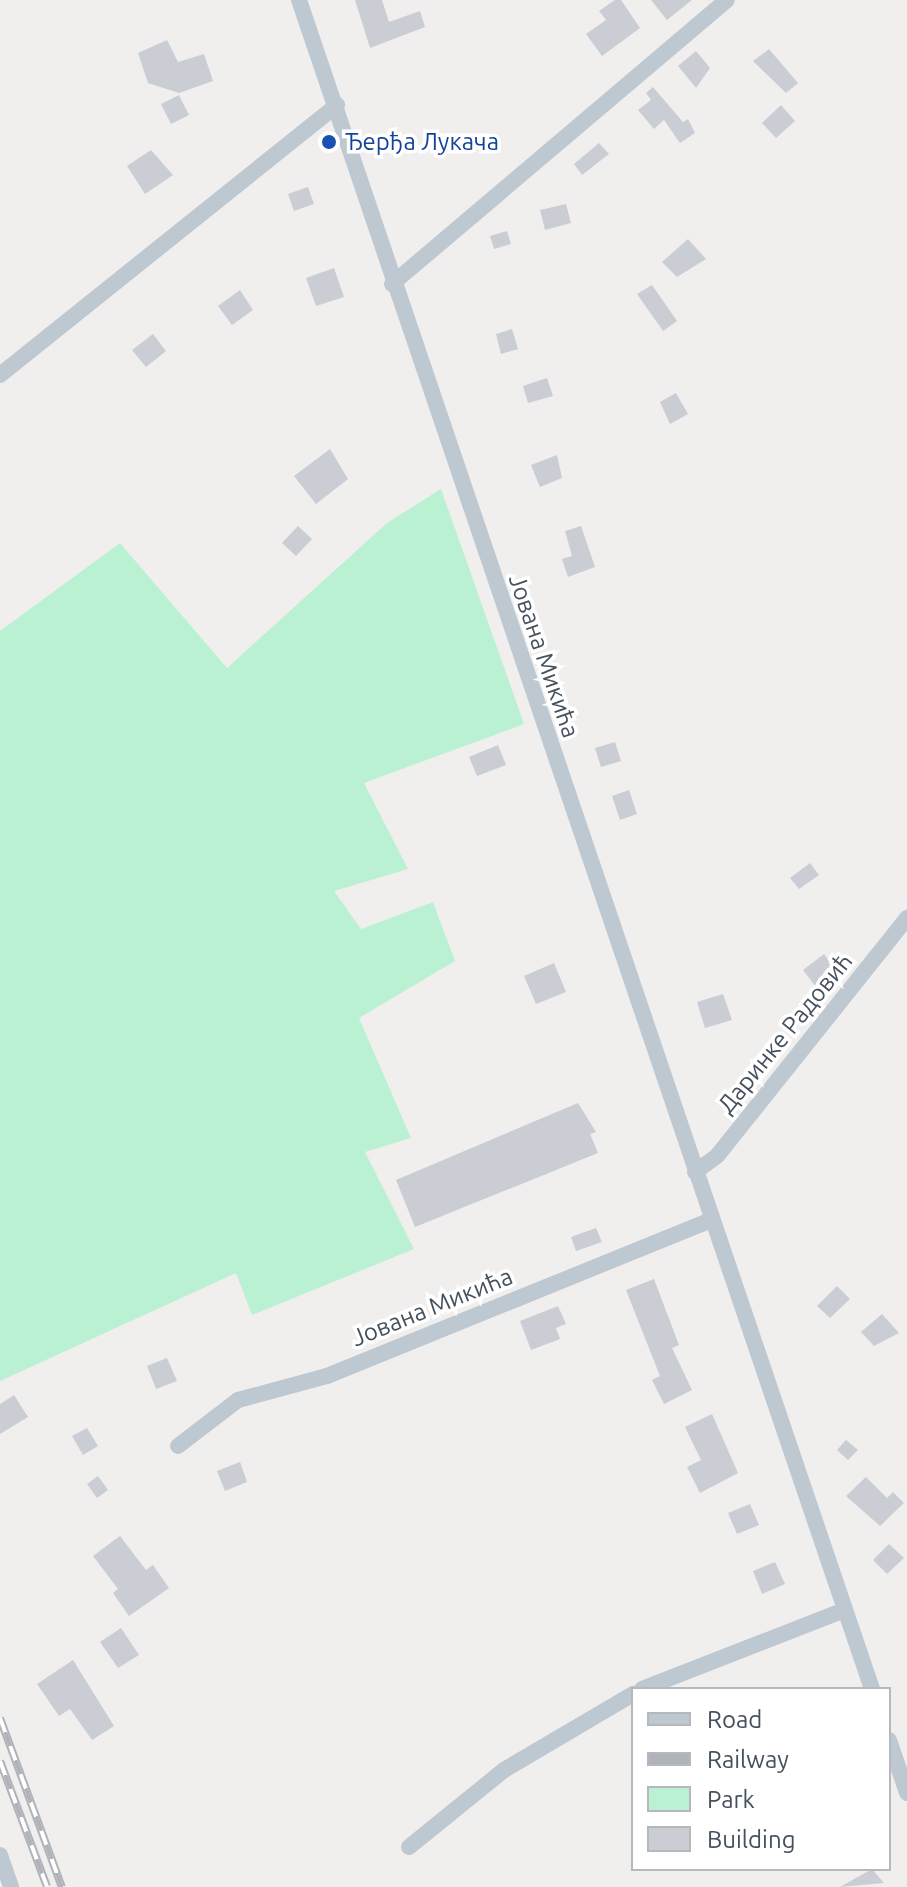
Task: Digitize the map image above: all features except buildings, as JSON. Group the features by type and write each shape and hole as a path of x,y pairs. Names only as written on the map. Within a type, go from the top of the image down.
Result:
{"street":[{"name":"Јована Микића","path":"299,0 337,105 392,284 871,1687"},
{"path":"392,284 727,0"},
{"path":"0,375 337,105"},
{"name":"Даринке Радовић","path":"695,1172 717,1156 907,918"},
{"name":"Јована Микића","path":"178,1446 238,1400 327,1376 711,1220"},
{"path":"647,1687 845,1610"},
{"path":"409,1847 504,1770 631,1695"},
{"path":"891,1746 907,1793"},
{"path":"0,1855 11,1887"}],"green space":[{"path":"441,489 524,724 364,783 408,869 334,891 361,929 433,902 455,961 359,1018 411,1138 365,1152 414,1249 252,1315 236,1273 0,1381 0,631 120,543 227,668 387,523"}],"railway":[{"path":"0,1718 62,1887"},
{"path":"0,1761 47,1887"}],"place":[{"name":"Ђерђа Лукача","path":"329,142"}]}
